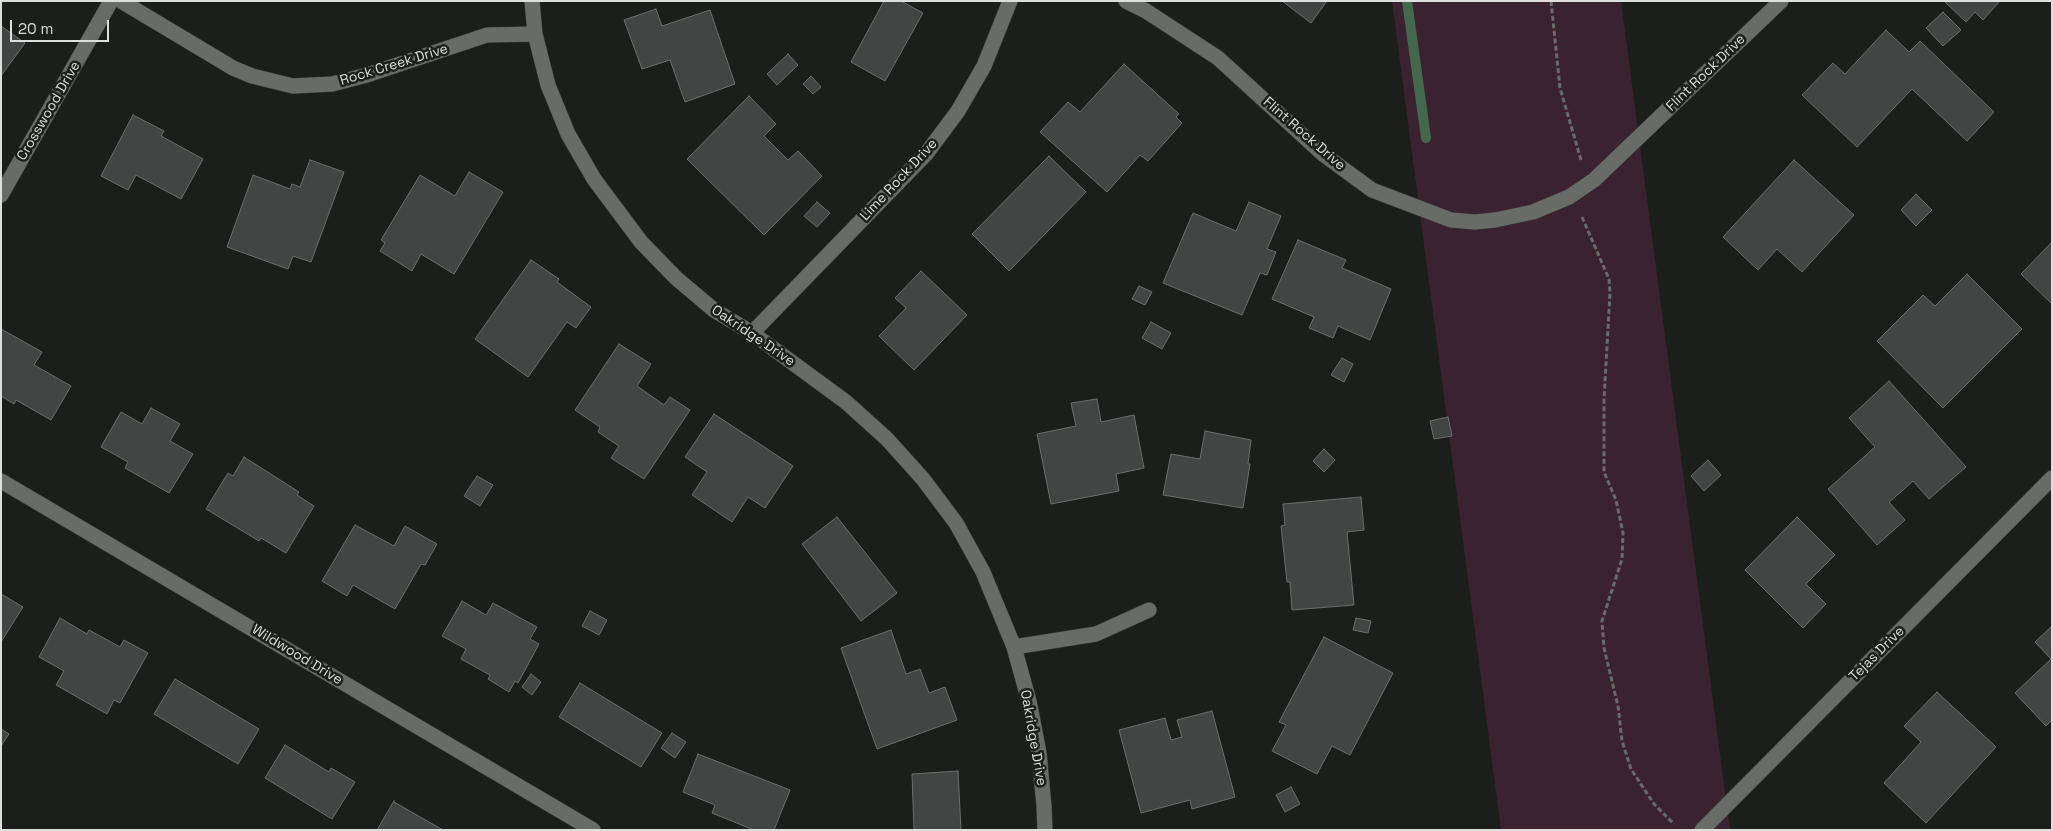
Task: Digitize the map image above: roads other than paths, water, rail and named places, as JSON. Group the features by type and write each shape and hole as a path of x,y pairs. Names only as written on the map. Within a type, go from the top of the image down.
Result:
{"street":[{"name":"Crosswood Drive","path":"1,195 112,1"},
{"name":"Rock Creek Drive","path":"121,1 233,68 252,76 293,86 332,84 367,76 487,35 536,34"},
{"name":"Oakridge Drive","path":"532,1 536,34 548,85 568,134 600,187 641,242 676,278 714,310 752,333 846,402 887,440 923,479 956,523 983,572 1014,647 1029,701 1039,753 1045,830"},
{"name":"Lime Rock Drive","path":"752,333 926,154 958,112 984,66 1010,1"},
{"name":"Flint Rock Drive","path":"1126,1 1146,11 1218,58 1322,154 1372,190 1451,220 1475,222 1533,212 1569,197 1594,180 1781,1"},
{"name":"Tejas Drive","path":"1702,830 2052,478"},
{"name":"Wildwood Drive","path":"1,481 593,830"},
{"path":"1014,647 1096,634 1149,610"}],"waterway":[{"path":"1407,1 1426,138"}]}
